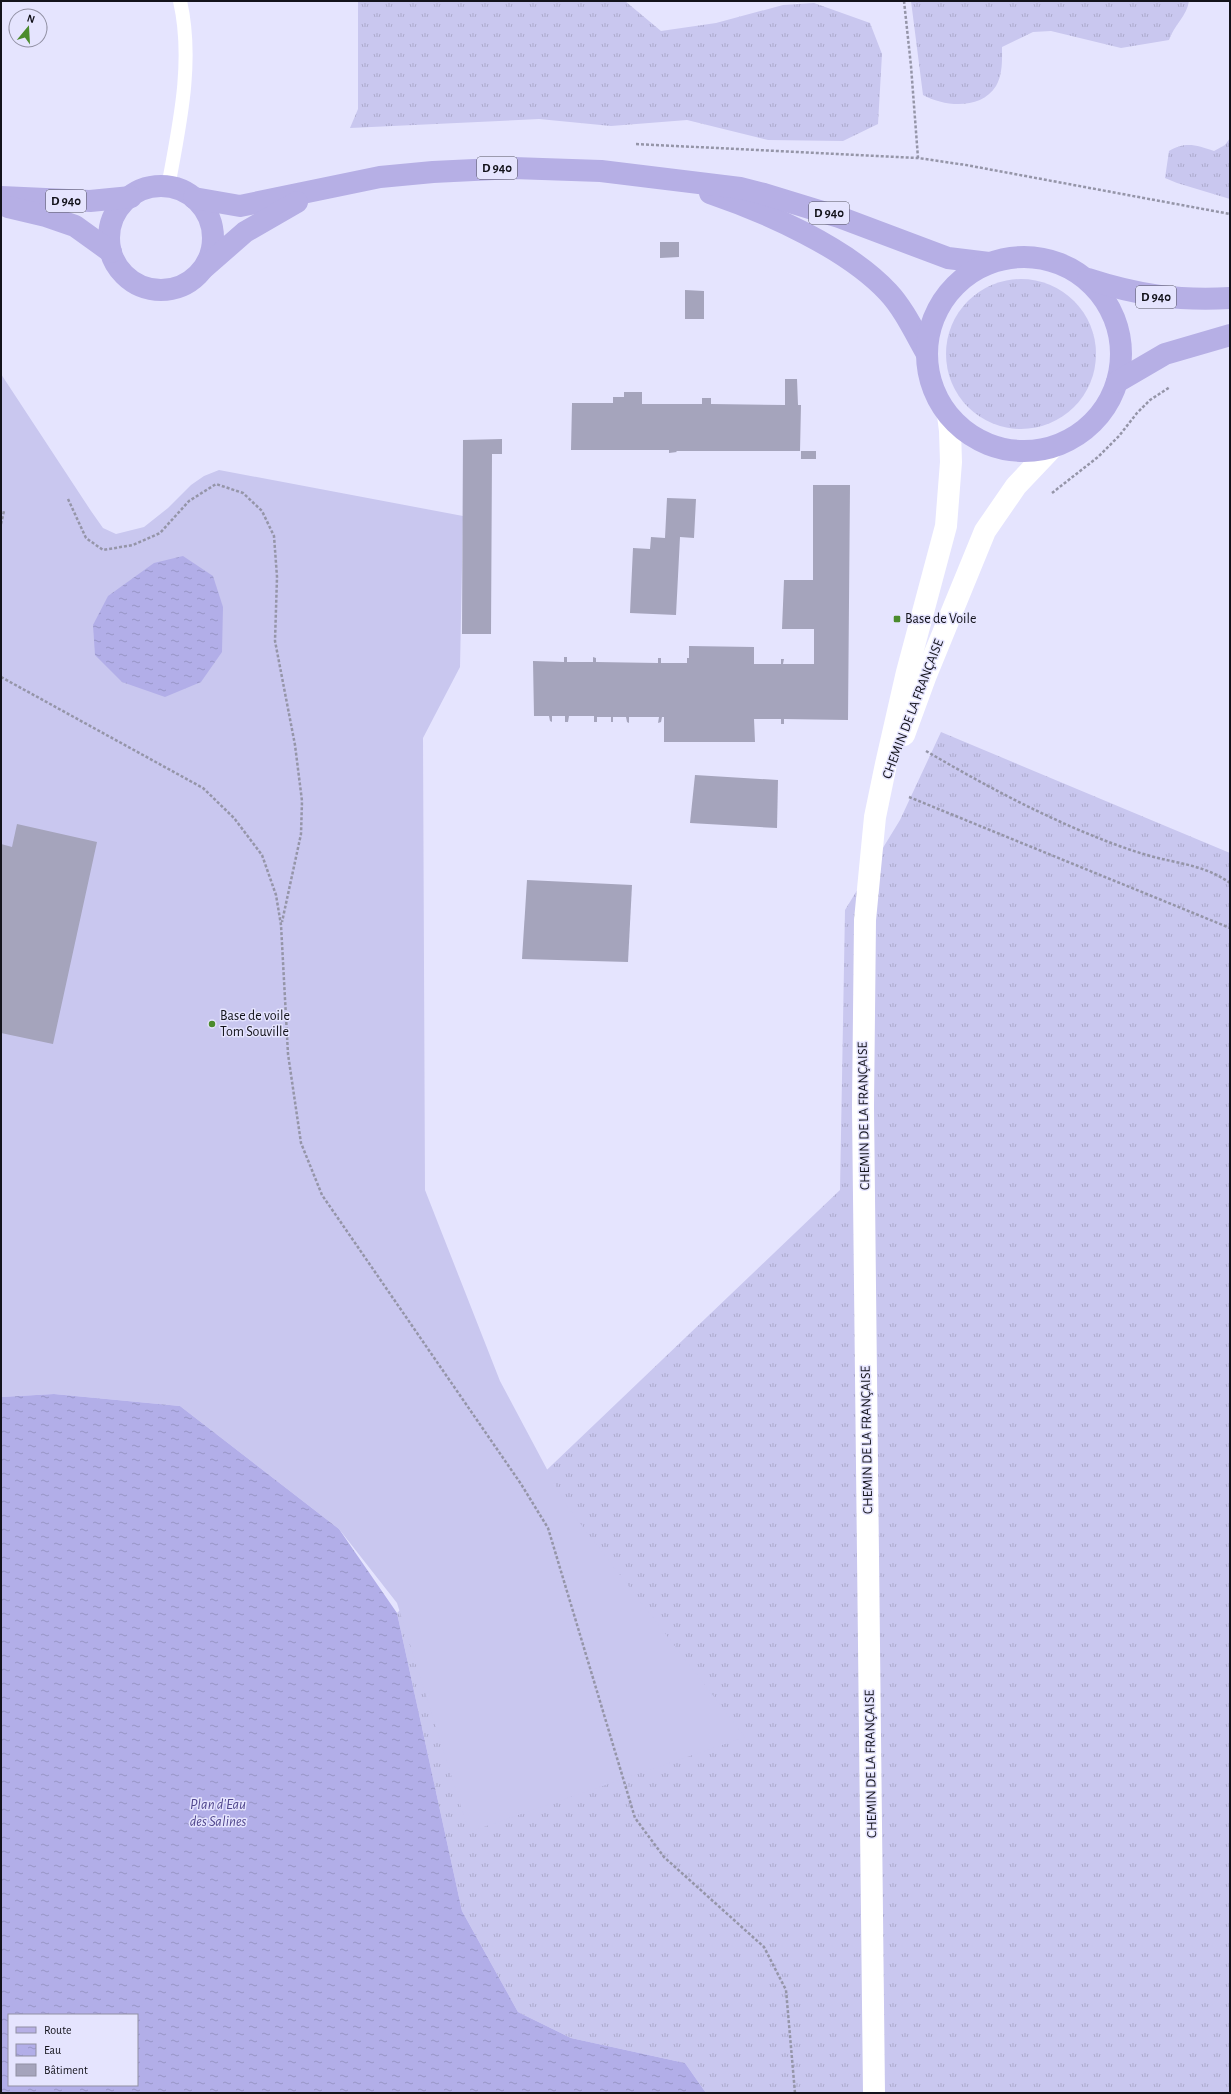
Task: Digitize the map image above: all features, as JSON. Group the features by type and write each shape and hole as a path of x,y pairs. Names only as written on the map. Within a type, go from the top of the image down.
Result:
{"main road":[{"name":"D 940","path":"194,198 240,206 329,187 404,174 514,168 572,169 665,178 740,188 833,215 948,258 989,263"},
{"name":"D 940","path":"665,178 723,197 751,209 800,232 847,258 878,281 889,293 909,321 927,354"},
{"name":"D 940","path":"204,268 258,223 285,207 329,187"},
{"path":"152,188 168,188 182,191 194,198 205,210 212,231 211,254 204,268 192,280 178,287 161,290 152,289 136,284 123,273 112,252 110,237 113,221 120,208 131,197 152,188"},
{"name":"D 940","path":"1,197 90,201 131,197"},
{"name":"D 940","path":"1,206 46,216 75,226 112,252"},
{"path":"1008,258 1038,258 1067,266 1084,277 1099,292 1115,319 1121,350 1117,382 1107,405 1090,425 1069,441 1053,447 1020,452 996,447 980,441 966,432 948,415 932,386 927,354 931,325 944,299 963,278 989,263 1008,258"},
{"name":"D 940","path":"1084,277 1127,291 1165,298 1230,298"},
{"path":"1117,382 1165,354 1230,335"}],"street":[{"name":"CHEMIN DE LA FRANÇAISE","path":"874,2093 863,992 866,890 875,817 903,687 946,526 951,462 948,415"},
{"name":"CHEMIN DE LA FRANÇAISE","path":"882,788 985,531 1016,486 1053,447"}],"lane":[{"path":"168,188 185,77 184,34 180,1"}],"path":[{"path":"904,1 918,158"},
{"path":"1050,494 1098,457 1120,436 1137,413 1150,400 1174,384"},
{"path":"68,499 86,538 103,550 133,545 160,533 188,501 216,484 243,493 262,511 274,536 277,577 276,641 295,745 302,801 301,834 281,925"},
{"path":"1,524 4,511"},
{"path":"1,677 202,788 234,818 262,855 276,895 281,925 288,1054 301,1142 322,1195 521,1484 548,1528 634,1818 664,1858 764,1947 786,1990 795,2093"},
{"path":"902,740 915,745 969,776 1016,800 1106,841 1147,855 1206,869 1230,882"},
{"path":"882,788 1230,928"}],"green space":[{"path":"358,1 625,1 661,31 716,23 783,5 814,3 870,23 882,54 878,124 843,141 768,140 687,120 611,126 539,119 350,128 358,109"},
{"path":"911,1 1189,1 1186,11 1169,40 1121,48 1051,31 1033,32 1002,47 1002,66 1000,77 996,86 989,94 972,103 952,104 923,95"},
{"path":"1230,138 1230,199 1165,178 1169,151 1180,146 1191,145 1214,151 1225,145"},
{"path":"1021,279 1050,285 1074,301 1090,325 1096,354 1090,383 1074,407 1050,423 1021,429 992,423 968,407 952,383 946,354 952,325 968,301 992,285"},
{"name":"Base de voile Tom Souville","path":"1,374 103,528 116,534 144,527 168,508 191,485 204,476 219,470 463,516 460,667 423,738 425,1190 500,1381 566,1505 745,1737 469,1832 397,1603 339,1529 180,1406 54,1394 1,1397"},
{"path":"941,732 1230,853 1230,2093 706,2093 685,2063 571,2038 518,2012 462,1911 397,1613 840,1190 845,910 900,820"}],"water":[{"path":"183,556 213,576 223,607 222,652 201,682 165,697 122,682 95,655 93,625 108,596 154,563"},
{"name":"Plan d'Eau des Salines","path":"54,1394 180,1406 339,1529 397,1613 462,1911 518,2012 571,2038 685,2063 706,2093 1,2093 1,1397"}],"building":[{"path":"660,242 679,242 679,257 660,258"},
{"path":"685,290 704,291 704,319 685,319"},
{"path":"785,379 797,379 798,405 801,405 800,451 676,451 677,452 669,453 669,450 571,450 572,403 613,403 613,397 624,397 624,392 642,392 642,404 702,404 702,398 711,398 711,404 785,405"},
{"path":"502,439 502,454 492,454 491,634 462,634 463,440"},
{"path":"801,451 816,451 816,459 801,459"},
{"path":"813,485 850,485 848,720 784,719 784,724 781,724 781,719 754,719 755,742 664,742 664,717 662,717 661,722 658,723 659,717 629,717 629,723 627,722 626,717 613,717 613,722 611,722 611,717 597,717 597,722 594,722 594,716 569,716 568,722 565,722 565,716 552,716 552,722 550,721 549,716 534,716 533,661 564,662 564,657 567,657 567,662 593,662 593,657 596,658 596,662 658,663 658,658 661,658 661,663 687,663 687,658 689,658 689,646 754,647 754,664 781,664 781,659 784,659 783,664 814,664 814,629 782,629 784,580 813,580"},
{"path":"667,498 696,499 694,538 680,537 676,615 630,613 633,548 650,549 651,537 665,538"},
{"path":"695,775 778,780 777,828 690,823"},
{"path":"17,824 97,842 53,1044 1,1033 1,844 12,847"},
{"path":"527,880 632,885 628,962 522,959"}],"place":[{"name":"Base de Voile","path":"897,619"},
{"name":"Base de voile Tom Souville","path":"212,1024"}]}
